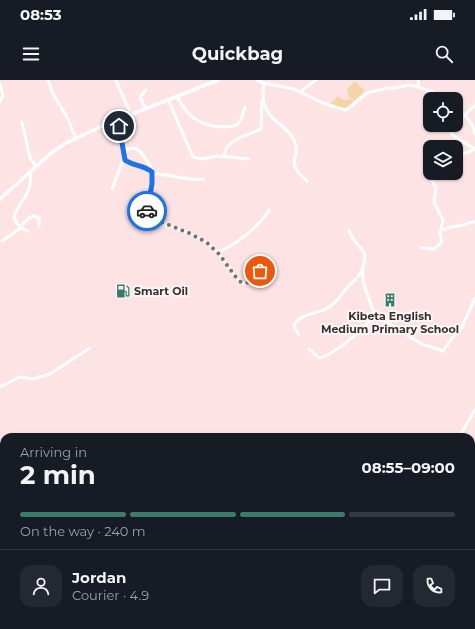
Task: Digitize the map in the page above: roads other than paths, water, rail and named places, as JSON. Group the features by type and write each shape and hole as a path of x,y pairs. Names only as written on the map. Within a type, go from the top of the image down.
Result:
{"main road":[{"path":"0,199 56,148 168,99 218,80"}],"street":[{"path":"48,80 50,89 68,118 76,139"},
{"path":"116,80 131,116"},
{"path":"257,80 300,92 323,103 345,110 372,90 409,85 433,92"},
{"path":"300,92 316,80"},
{"path":"418,80 419,87"},
{"path":"224,156 225,149 230,144 261,129 264,83"},
{"path":"0,84 3,95 0,102"},
{"path":"146,90 140,97 146,109"},
{"path":"177,96 184,109 204,125 226,127 236,125 240,122 245,107"},
{"path":"168,99 193,157 202,158 224,156 249,159"},
{"path":"262,99 273,118 288,130 295,142 296,149 294,165 299,174 307,181"},
{"path":"475,105 465,115 471,121 475,134"},
{"path":"112,189 124,157 119,126 116,121"},
{"path":"22,122 30,158 36,166"},
{"path":"450,132 454,136 475,149"},
{"path":"123,150 135,148 149,164 152,173 146,212 148,217 152,220 200,237 216,252 242,283 246,284 262,270 270,279"},
{"path":"463,154 475,149"},
{"path":"124,157 128,162 147,168 152,173 166,174 190,180 204,179"},
{"path":"28,231 20,227 14,217 28,193 30,172"},
{"path":"421,248 434,249 442,242 441,230 443,220 433,201 436,187 432,180"},
{"path":"216,252 239,241 260,223 269,210"},
{"path":"2,241 29,218 34,216 39,218 39,226"},
{"path":"441,230 463,225 472,221 475,222"},
{"path":"349,231 354,240 366,251 363,268 363,284 374,314 420,343 443,351 461,329 475,298"},
{"path":"299,334 294,326 295,323 302,318 323,311 337,301 346,288 357,278 363,268"},
{"path":"309,348 318,358 326,356 350,339 369,322 374,314"},
{"path":"0,387 20,377 33,379 50,374 90,348"},
{"path":"461,433 475,410"}],"place":[{"name":"Smart Oil","path":"123,291"},
{"name":"Kibeta English Medium Primary School","path":"390,300"}]}
